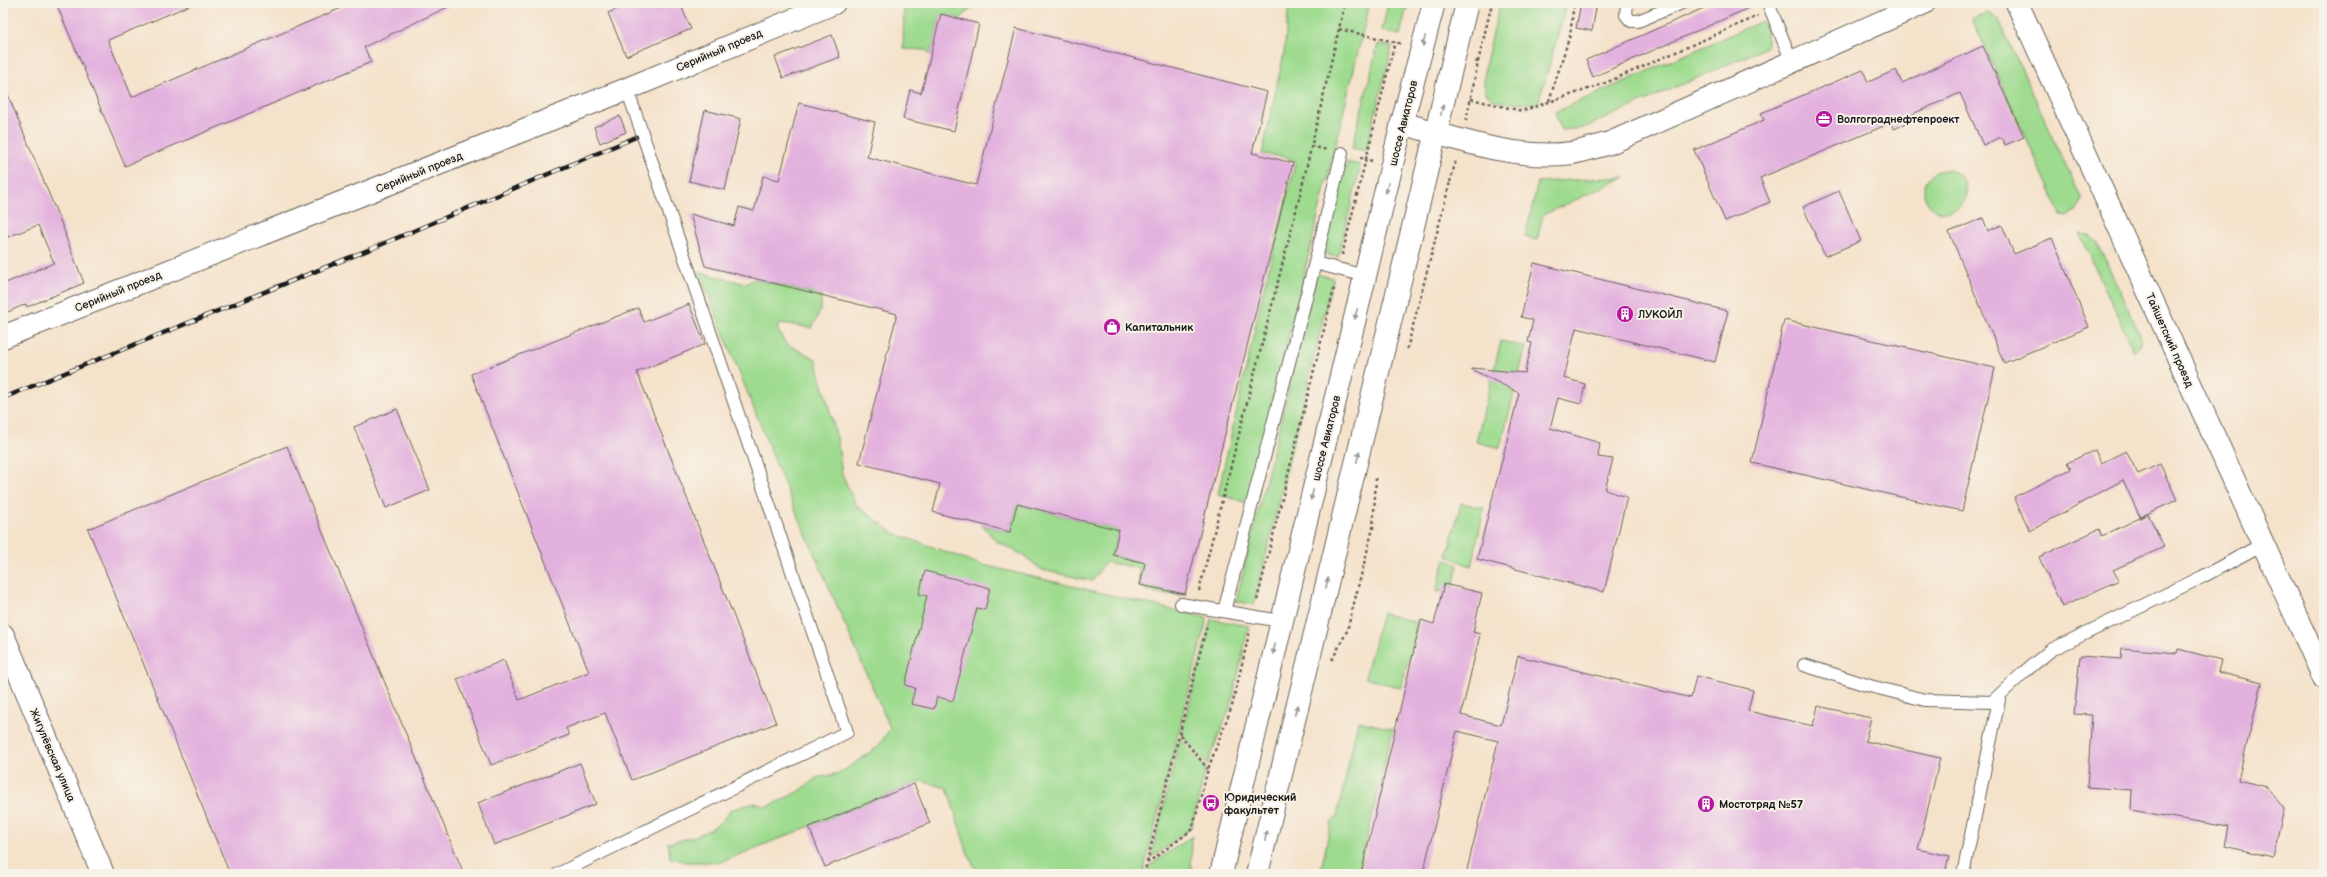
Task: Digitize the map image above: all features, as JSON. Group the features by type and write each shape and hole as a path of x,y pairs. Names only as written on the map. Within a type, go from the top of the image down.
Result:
{"main road":[{"name":"Серийный проезд","path":"3,337 627,89 834,3"},
{"name":"шоссе Авиаторов","path":"1221,874 1402,123 1434,3"},
{"path":"1257,874 1467,3"},
{"path":"1402,123 1436,133 1534,155 1572,153 1610,143 1924,3"},
{"name":"Тайшетский проезд","path":"2017,3 2324,678"},
{"name":"Жигулёвская улица","path":"3,635 103,874"}],"lane":[{"path":"1627,3 1626,15 1631,21 1638,21 1682,3"},
{"path":"1769,7 1792,62"},
{"path":"558,874 847,732 627,89"},
{"path":"1225,606 1342,153"},
{"path":"1314,263 1339,268 1365,276"},
{"path":"1804,665 1870,686 1925,700 1992,702 2051,650 2202,577 2263,544"},
{"path":"1181,604 1211,609 1225,606 1253,616 1281,622"},
{"path":"1962,874 2000,695"}],"path":[{"path":"1225,606 1198,596 1298,202 1345,3"},
{"path":"1478,62 1492,3"},
{"path":"1549,102 1570,35 1574,3"},
{"path":"1470,99 1522,111 1603,84 1769,7"},
{"path":"1147,863 1192,830 1208,768 1232,706 1366,159"},
{"path":"1405,356 1450,182"},
{"path":"1328,667 1346,631 1371,535 1376,476"},
{"path":"1144,874 1211,609"},
{"path":"1180,735 1208,768"}],"green space":[{"path":"904,3 977,3 960,19 941,14 931,55 926,50 903,49"},
{"path":"1289,3 1370,3 1248,503 1218,494 1263,292 1296,161 1286,157 1262,154 1284,53"},
{"path":"1388,3 1408,3 1400,35 1382,31"},
{"path":"1500,3 1567,3 1538,104 1496,101 1487,95 1484,84 1485,67"},
{"path":"1988,12 1998,18 2082,200 2075,211 2067,217 2061,215 1972,19"},
{"path":"1762,21 1767,33 1767,47 1583,128 1561,130 1555,112"},
{"path":"1378,44 1392,47 1366,151 1352,148"},
{"path":"1347,162 1361,165 1338,257 1323,254"},
{"path":"1945,170 1960,176 1966,191 1960,206 1945,212 1930,206 1924,191 1930,176"},
{"path":"1625,177 1543,215 1537,240 1525,237 1538,182"},
{"path":"2080,234 2090,235 2098,244 2141,337 2141,345 2134,352"},
{"path":"699,272 746,284 754,279 821,295 821,309 812,328 781,323 777,329 786,344 816,359 837,438 842,474 856,505 894,533 979,564 1207,618 1143,874 978,874 968,854 947,788 922,781 721,862 686,862 670,858 668,843 686,839 711,829 725,818 730,810 755,803 767,807 800,791 816,778 840,773 879,746 890,728 782,479"},
{"path":"1317,274 1333,278 1254,605 1236,601"},
{"path":"1501,341 1526,347 1500,448 1476,442"},
{"path":"1461,503 1484,508 1472,567 1447,556"},
{"path":"1017,504 1119,530 1113,555 1145,563 1140,585 1186,595 1156,594 1139,586 1139,568 1105,562 1092,581 1042,570 1023,555 996,541 982,525 1010,532"},
{"path":"1445,559 1458,565 1453,589 1436,592"},
{"path":"1382,613 1418,623 1401,688 1365,678"},
{"path":"1211,619 1249,626 1231,705 1207,765 1181,735"},
{"path":"1358,721 1393,729 1358,874 1320,874 1331,823 1337,816"},
{"path":"1180,738 1206,769 1191,828 1151,858"},
{"path":"1192,836 1191,874 1147,874 1149,866"}],"building":[{"path":"56,3 195,3 108,40 132,97 353,3 456,3 364,47 371,62 125,166"},
{"path":"632,3 680,3 691,29 626,56 608,13"},
{"path":"1581,3 1597,3 1592,31 1576,28"},
{"path":"1715,3 1760,3 1593,77 1586,60"},
{"path":"941,14 979,24 954,131 903,119 910,90 921,93"},
{"path":"1016,28 1267,92 1252,153 1293,163 1185,594 1140,585 1145,563 1113,555 1119,530 1017,504 1010,532 933,512 940,484 859,463 897,314 705,266 690,214 734,226 739,207 754,211 763,176 779,180 799,103 875,122 867,157 976,185"},
{"path":"832,35 840,57 783,78 775,57"},
{"path":"1983,46 2024,137 2005,145 2001,137 1983,145 1960,93 1906,117 1909,122 1894,129 1891,123 1760,178 1770,202 1725,221 1694,150 1764,120 1761,113 1863,70 1868,82 1896,70 1902,83"},
{"path":"3,83 66,235 84,283 27,307 26,304 3,314 3,284 54,263 38,225 3,239"},
{"path":"705,110 741,119 725,190 689,181"},
{"path":"620,116 626,132 600,143 594,127"},
{"path":"1839,191 1861,241 1825,256 1803,207"},
{"path":"1983,218 1988,231 2002,225 2014,254 2052,238 2089,327 2004,363 1949,232"},
{"path":"1534,263 1728,311 1715,362 1576,328 1564,378 1585,384 1581,404 1558,398 1550,428 1600,443 1598,457 1613,459 1605,490 1627,497 1604,592 1477,559 1519,393 1471,369 1525,373 1532,343 1528,342 1533,320 1521,317"},
{"path":"689,304 705,344 637,372 776,723 632,780 605,713 566,728 569,735 491,765 457,679 504,660 519,700 589,672 471,374 638,308 644,322"},
{"path":"1784,320 1995,368 1962,511 1752,463"},
{"path":"397,409 430,490 386,508 354,427"},
{"path":"287,446 464,874 230,874 88,529"},
{"path":"2095,450 2101,463 2126,451 2138,474 2160,464 2177,500 2140,517 2123,480 2030,531 2014,497 2071,469 2067,463"},
{"path":"2148,514 2164,547 2113,570 2119,580 2062,607 2039,557 2099,529 2102,536"},
{"path":"925,571 990,588 985,610 977,608 953,701 937,697 934,709 911,704 915,688 905,685 927,596 919,594"},
{"name":"Мостотряд №57","path":"1444,584 1482,593 1473,632 1480,634 1461,715 1501,725 1518,656 1691,698 1696,676 1753,690 1748,711 1813,726 1818,706 1871,718 1865,741 1940,758 1918,849 1949,856 1945,874 1466,874 1498,741 1457,731 1423,874 1361,874 1421,620 1434,624"},
{"path":"2122,648 2177,653 2178,649 2221,660 2218,672 2262,683 2238,780 2267,787 2284,809 2273,857 2224,846 2228,827 2131,810 2132,790 2087,787 2092,715 2074,714 2080,656 2121,659"},
{"path":"580,763 596,804 494,845 478,803"},
{"path":"914,784 930,823 825,867 809,827"}],"railway":[{"path":"3,398 373,248 636,137"}],"place":[{"name":"Волгограднефтепроект","path":"1824,119"},
{"name":"ЛУКОЙЛ","path":"1625,314"},
{"name":"Капитальник","path":"1112,327"},
{"name":"Юридический факультет","path":"1211,803"},
{"name":"Мостотряд №57","path":"1706,804"}]}
